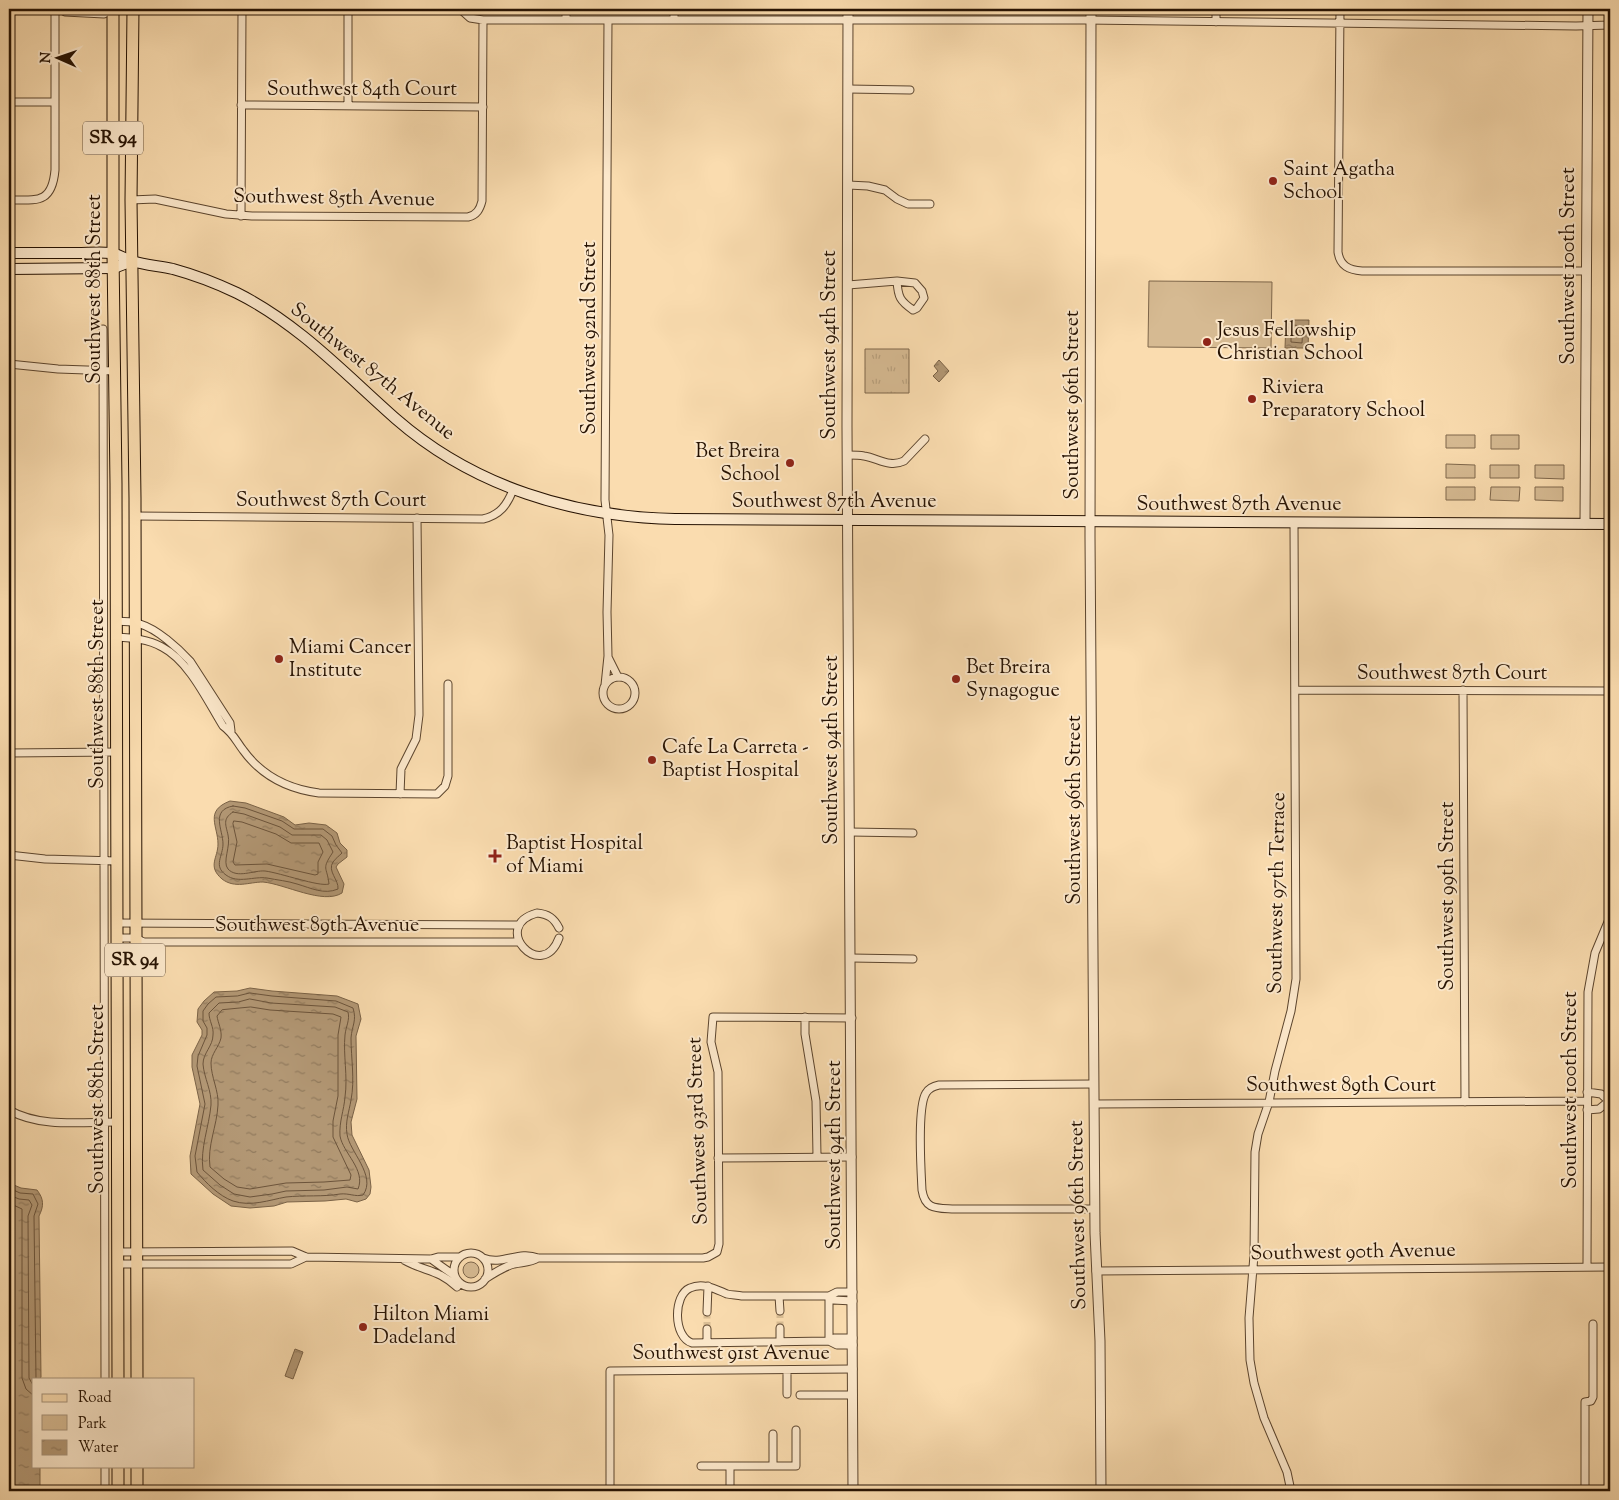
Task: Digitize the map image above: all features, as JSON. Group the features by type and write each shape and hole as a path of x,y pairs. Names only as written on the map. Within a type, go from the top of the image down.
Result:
{"main road":[{"name":"Southwest 88th Street","path":"111,9 117,752 118,1378"},
{"name":"Southwest 88th Street","path":"133,9 131,200 135,516 136,1378"},
{"name":"Southwest 87th Avenue","path":"9,253 113,253 132,262 173,269 224,287 255,303 310,341 395,419 421,439 464,466 513,490 558,504 607,515 658,519 1610,524"},
{"name":"Southwest 87th Avenue","path":"9,269 114,268 132,262"},
{"path":"117,752 135,752"},
{"path":"117,1122 131,1113 136,1106"},
{"path":"118,1468 118,1491"},
{"path":"137,1468 137,1491"}],"street":[{"path":"9,200 34,200 48,194 53,185 55,170 55,9"},
{"path":"60,9 65,12 104,14 111,9"},
{"path":"241,216 242,9"},
{"path":"348,9 348,106"},
{"path":"460,9 470,18 483,20 1091,20 1610,25"},
{"path":"566,9 566,19"},
{"path":"674,9 674,19"},
{"name":"Southwest 94th Street","path":"848,9 848,520 853,1491"},
{"name":"Southwest 96th Street","path":"1091,9 1090,522 1095,1209 1100,1341 1101,1491"},
{"path":"1216,9 1216,22"},
{"path":"1340,9 1338,252 1343,266 1352,270 1362,271 1587,271"},
{"name":"Southwest 100th Street","path":"1585,524 1588,9"},
{"path":"482,107 483,20"},
{"name":"Southwest 92nd Street","path":"605,685 608,656 609,535 605,500 608,20"},
{"path":"848,89 910,90"},
{"path":"9,102 54,102"},
{"name":"Southwest 84th Court","path":"242,106 482,107"},
{"name":"Southwest 85th Avenue","path":"131,200 155,199 241,216 471,216 477,213 482,201 482,107"},
{"path":"848,185 868,186 885,190 908,204 930,204"},
{"path":"848,284 897,281 915,283 919,286 924,298 918,308 913,310 901,300 898,294 897,281"},
{"name":"Southwest 88th Street","path":"103,329 105,1378"},
{"path":"9,364 49,369 114,370"},
{"path":"848,455 866,456 888,464 899,464 925,439"},
{"name":"Southwest 87th Court","path":"135,516 483,518 498,513 505,507 513,490"},
{"path":"400,794 401,769 416,740 419,715 418,518"},
{"name":"Southwest 97th Terrace","path":"1291,1491 1287,1472 1264,1418 1253,1378 1250,1360 1249,1326 1250,1294 1254,1270 1255,1152 1258,1134 1269,1102 1293,1003 1296,978 1294,523"},
{"path":"116,621 135,622 148,627 179,650 190,661 230,722 231,731"},
{"path":"116,636 135,638 162,646 177,657 223,726 231,731 255,764 287,786 303,791 319,793 437,794 445,786 448,776 448,684"},
{"name":"Southwest 92nd Street","path":"608,656 618,677"},
{"path":"618,677 628,680 634,688 634,698 628,706 619,709 609,705 603,696 605,685 608,681 618,677"},
{"name":"Southwest 87th Court","path":"1294,690 1610,691"},
{"name":"Southwest 99th Street","path":"1463,690 1465,1102"},
{"path":"9,752 117,752"},
{"path":"850,832 913,833"},
{"path":"9,855 45,859 117,861"},
{"path":"559,928 551,916 537,913 524,919 519,925 517,936 519,942 528,952 540,955 553,950 559,938"},
{"name":"Southwest 100th Street","path":"1587,1267 1586,1052 1588,981 1595,952 1610,917"},
{"name":"Southwest 89th Avenue","path":"117,923 519,925"},
{"name":"Southwest 89th Avenue","path":"117,938 135,938 144,942 519,942"},
{"path":"851,958 912,959"},
{"name":"Southwest 93rd Street","path":"538,1258 704,1258 717,1252 720,1244 718,1072 711,1042 712,1017 805,1017"},
{"path":"817,1156 816,1101 805,1017 852,1018"},
{"path":"1094,1084 939,1085 928,1090 923,1099 921,1112 922,1184 925,1201 931,1206 943,1208 1095,1209"},
{"path":"1587,1092 1601,1094 1610,1102 1599,1109 1587,1110"},
{"name":"Southwest 89th Court","path":"1094,1104 1587,1102"},
{"path":"9,1110 18,1115 40,1121 117,1122"},
{"path":"718,1158 852,1157"},
{"path":"117,1252 292,1251 306,1257 404,1259 431,1259 473,1253 496,1262 525,1255 538,1258"},
{"path":"455,1276 455,1263 460,1256"},
{"path":"118,1264 291,1264 306,1257"},
{"path":"483,1258 488,1269 484,1279"},
{"path":"431,1259 455,1276 462,1284 470,1287 478,1285 484,1279 505,1268 524,1262 531,1262 538,1258"},
{"path":"404,1259 414,1265 442,1274 457,1288"},
{"name":"Southwest 90th Avenue","path":"1096,1271 1610,1267"},
{"path":"853,1297 836,1292 829,1296 730,1295 708,1286 693,1286 683,1293 679,1302 678,1318 679,1330 685,1339 692,1342 829,1341 834,1338 853,1342"},
{"path":"707,1312 708,1286"},
{"path":"779,1296 780,1311"},
{"path":"829,1296 829,1341"},
{"path":"1585,1491 1585,1402 1591,1401 1593,1397 1593,1324"},
{"path":"780,1328 780,1342"},
{"path":"707,1329 707,1343"},
{"name":"Southwest 91st Avenue","path":"610,1491 610,1371 853,1369"},
{"path":"787,1370 787,1394"},
{"path":"800,1395 853,1395"},
{"path":"701,1466 796,1466 796,1430"},
{"path":"773,1434 773,1466"},
{"path":"730,1466 730,1491"},
{"path":"105,1468 105,1491"},
{"path":"672,1491 786,1490"}],"green space":[{"path":"1149,281 1272,282 1271,348 1148,347"},
{"path":"865,349 909,349 909,393 865,393"},
{"path":"1446,435 1475,435 1475,448 1446,448"},
{"path":"1491,435 1519,435 1519,449 1491,449"},
{"path":"1446,464 1475,465 1475,478 1446,478"},
{"path":"1490,465 1519,465 1519,478 1490,478"},
{"path":"1535,465 1564,465 1564,479 1535,478"},
{"path":"1446,487 1475,487 1475,500 1446,500"},
{"path":"1491,487 1520,487 1519,501 1490,500"},
{"path":"1535,487 1563,487 1563,501 1535,500"},
{"path":"468,1262 474,1262 479,1267 477,1276 468,1278 463,1273 463,1267"}],"water":[{"path":"1286,320 1309,320 1308,348 1285,348"},
{"path":"939,360 949,371 939,382 933,376 938,371 934,366"},
{"path":"230,801 246,803 284,817 295,825 309,823 326,825 337,833 340,843 347,850 347,857 336,867 344,884 342,893 325,897 263,882 232,884 222,879 214,866 218,844 214,820 217,809"},
{"path":"250,988 337,996 358,1004 361,1019 356,1036 357,1099 351,1122 352,1135 369,1170 371,1187 370,1194 366,1199 357,1202 346,1199 287,1202 274,1206 250,1208 231,1206 213,1194 191,1174 190,1156 200,1104 192,1067 192,1055 202,1035 202,1030 197,1022 198,1009 214,992 237,991"},
{"path":"9,1183 21,1188 37,1190 41,1196 42,1209 39,1216 41,1377 32,1378 32,1468 40,1468 40,1491 9,1491"},
{"path":"295,1349 303,1352 293,1379 285,1376"}],"tunnel":[{"path":"780,1311 780,1328"},
{"path":"707,1312 707,1329"}],"place":[{"name":"Saint Agatha School","path":"1273,181"},
{"name":"Jesus Fellowship Christian School","path":"1207,342"},
{"name":"Riviera Preparatory School","path":"1252,399"},
{"name":"Bet Breira School","path":"790,463"},
{"name":"Miami Cancer Institute","path":"279,659"},
{"name":"Bet Breira Synagogue","path":"956,679"},
{"name":"Cafe La Carreta - Baptist Hospital","path":"652,760"},
{"name":"Baptist Hospital of Miami","path":"495,856"},
{"name":"Hilton Miami Dadeland","path":"363,1327"}]}
